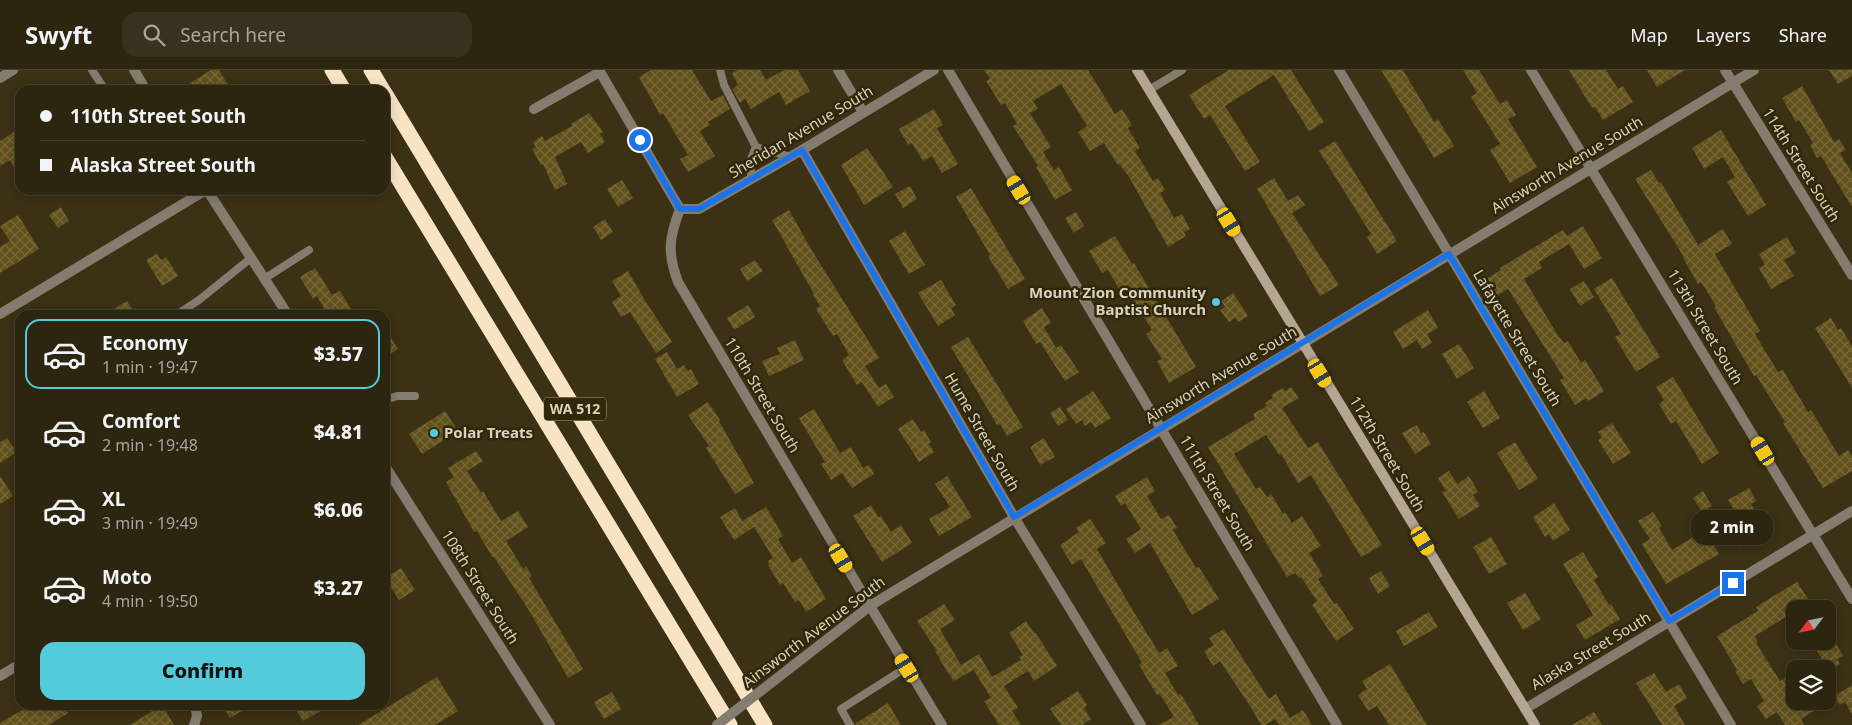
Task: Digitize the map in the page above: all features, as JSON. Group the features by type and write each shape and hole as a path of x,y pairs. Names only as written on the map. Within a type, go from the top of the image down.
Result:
{"highway":[{"path":"332,70 341,85"},
{"name":"WA 512","path":"371,70 380,85"},
{"name":"WA 512","path":"390,102 765,725"},
{"name":"WA 512","path":"390,165 730,725"}],"main road":[{"name":"112th Street South","path":"1137,70 1535,725"}],"street":[{"path":"0,78 13,70"},
{"path":"134,70 143,85"},
{"path":"838,70 863,112"},
{"name":"Sheridan Avenue South","path":"680,209 699,209 802,150 934,70"},
{"name":"111th Street South","path":"948,70 1337,725"},
{"name":"Lafayette Street South","path":"1339,70 1731,725"},
{"name":"113th Street South","path":"1531,70 1852,599"},
{"name":"114th Street South","path":"1725,70 1852,275"},
{"name":"Ainsworth Avenue South","path":"717,725 870,606 1754,70"},
{"path":"534,109 599,71 680,209"},
{"name":"Hume Street South","path":"802,150 1014,517 1141,725"},
{"path":"0,314 198,195"},
{"path":"209,195 285,310"},
{"name":"110th Street South","path":"680,209 672,230 669,246 672,265 678,282 942,725"},
{"name":"108th Street South","path":"390,474 550,725"},
{"name":"Alaska Street South","path":"1525,709 1852,511"},
{"path":"0,676 15,667"},
{"path":"194,725 195,710"}],"lane":[{"path":"92,70 102,85"},
{"path":"720,70 724,85 756,147 790,156"},
{"path":"1149,90 1182,70"},
{"path":"752,179 751,159 756,147"},
{"path":"264,279 309,250"},
{"path":"184,310 251,258"},
{"path":"390,398 397,396 415,396"},
{"path":"850,725 840,709 907,668"}],"building":[{"path":"211,70 219,70 228,85 187,85"},
{"path":"651,70 692,70 711,101 723,95 730,109 708,122 710,125 700,131 715,156 688,172 680,159 688,155 663,113 660,115 639,77"},
{"path":"738,70 760,70 766,80 784,70 798,70 810,91 786,105 779,92 751,109 745,99 740,103 732,89 738,85 732,73"},
{"path":"984,70 1088,70 1115,114 1122,109 1132,125 1128,128 1140,148 1135,151 1153,181 1158,178 1165,190 1160,193 1174,218 1182,214 1190,229 1184,232 1186,236 1168,247 1129,177 1120,165 1117,164 1104,143 1090,151 1078,132 1087,126 1061,84 1033,101 1038,109 1030,113 1051,147 1043,152 1054,170 1059,167 1072,190 1055,200 1036,167 1038,166 1013,126 1017,124 1005,103 1001,105 986,81 990,79"},
{"path":"1229,70 1291,70 1324,122 1309,131 1274,75 1225,106 1260,162 1245,171 1210,115 1204,119 1189,95"},
{"path":"1381,70 1403,70 1434,122 1438,119 1454,146 1434,158"},
{"path":"1463,70 1479,70 1500,104 1507,100 1516,115 1508,119 1537,167 1510,183 1490,150 1500,144 1471,97 1477,93"},
{"path":"1569,70 1606,70 1618,89 1623,86 1633,102 1603,120 1595,107 1592,108"},
{"path":"1647,70 1685,70 1657,87"},
{"path":"1829,70 1852,70 1852,76 1838,84"},
{"path":"1802,86 1834,142 1839,139 1846,150 1840,153 1852,173 1852,207 1821,156 1817,158 1810,145 1813,143 1799,120 1796,122 1782,98"},
{"path":"934,109 943,125 937,128 958,164 942,173 932,156 923,161 912,143 908,145 899,129"},
{"path":"589,113 603,132 600,134 605,142 588,153 581,142 555,157 567,184 555,190 543,164 541,165 532,149 536,147 533,142 542,136 545,141 572,126 571,124"},
{"path":"1721,130 1766,205 1748,216 1727,182 1735,177 1723,157 1704,169 1692,148"},
{"path":"15,131 15,168 10,160 0,166 0,141"},
{"path":"1335,141 1397,241 1377,254 1367,237 1371,234 1319,151"},
{"path":"867,148 893,187 864,205 841,165"},
{"path":"1651,170 1659,183 1661,182 1698,245 1723,229 1732,244 1715,254 1760,331 1755,334 1778,372 1783,370 1808,412 1811,410 1839,456 1848,450 1852,456 1852,471 1823,488 1783,423 1785,422 1756,375 1754,376 1745,361 1714,307 1716,306 1701,282 1698,284 1684,257 1635,179"},
{"path":"1274,178 1288,201 1298,195 1305,205 1292,213 1339,285 1320,296 1257,189"},
{"path":"622,180 633,198 618,207 607,189"},
{"path":"910,186 917,199 903,208 895,194"},
{"path":"971,188 1025,279 1008,289 956,197"},
{"path":"61,207 69,221 58,228 49,215"},
{"path":"789,210 879,358 865,366 879,388 886,384 894,397 878,407 862,382 857,385 842,360 849,355 837,334 833,336 816,309 820,306 772,220"},
{"path":"1076,212 1084,226 1074,233 1065,218"},
{"path":"18,215 39,249 0,273 0,247 10,241 0,226"},
{"path":"605,219 613,232 601,240 593,227"},
{"path":"1583,226 1602,258 1584,269 1569,244 1539,262 1542,268 1524,279 1557,334 1564,343 1568,341 1581,363 1585,360 1604,391 1588,401 1586,398 1575,405 1560,380 1564,378 1508,289 1493,298 1483,281 1501,270 1500,268 1563,230 1567,236"},
{"path":"905,231 925,265 909,274 889,241"},
{"path":"1115,236 1132,264 1134,263 1196,367 1169,383 1157,361 1162,359 1146,334 1152,330 1125,286 1119,289 1108,270 1102,273 1089,251"},
{"path":"1787,237 1796,253 1784,260 1794,276 1771,289 1759,268 1765,265 1759,254"},
{"path":"157,254 161,260 166,257 178,276 162,286 146,260"},
{"path":"755,260 763,271 747,281 740,269"},
{"path":"315,268 332,295 340,291 352,310 325,310 317,296 313,299 300,277"},
{"path":"628,271 672,342 656,353 630,312 621,317 612,302 621,296 612,281"},
{"path":"1612,278 1660,357 1636,372 1615,337 1621,334 1594,289"},
{"path":"941,280 956,305 951,308 955,315 938,326 918,293"},
{"path":"1584,281 1594,297 1580,306 1570,289"},
{"path":"1233,293 1248,316 1238,322 1235,318 1229,322 1220,310 1225,307 1221,301"},
{"path":"127,301 133,310 112,310"},
{"path":"748,305 755,317 734,330 727,318"},
{"path":"1042,308 1051,323 1044,327 1056,348 1061,345 1079,372 1065,381 1040,342 1036,344 1023,321"},
{"path":"1428,310 1438,328 1427,334 1432,343 1422,349 1417,340 1403,349 1393,332"},
{"path":"1831,318 1838,330 1841,328 1852,346 1852,388 1815,328"},
{"path":"390,337 398,349 390,354"},
{"path":"968,337 1023,427 1007,436 1000,424 997,425 951,347"},
{"path":"795,340 804,360 769,376 762,361 780,354 777,348"},
{"path":"1459,344 1474,368 1457,379 1442,354"},
{"path":"667,352 677,369 684,365 688,371 691,369 699,384 677,397 655,359"},
{"path":"1673,377 1719,453 1702,464 1676,421 1671,424 1659,404 1664,400 1656,387"},
{"path":"1291,387 1299,398 1282,408 1308,448 1318,442 1382,545 1361,557 1311,475 1298,483 1281,454 1279,455 1266,435 1234,454 1256,489 1260,487 1267,497 1271,494 1283,514 1285,512 1292,523 1302,516 1321,546 1309,553 1323,576 1318,579 1334,604 1337,603 1354,629 1336,641 1312,605 1317,601 1301,577 1299,578 1295,573 1287,577 1208,447 1255,419 1253,414 1267,406 1265,403 1273,398 1271,395 1283,388 1285,391"},
{"path":"1093,391 1111,418 1095,428 1091,422 1085,426 1082,420 1076,424 1066,409"},
{"path":"1484,391 1500,418 1483,428 1467,402"},
{"path":"708,402 720,420 754,483 735,494 706,448 709,446 688,415"},
{"path":"1060,407 1068,420 1058,426 1050,413"},
{"path":"814,409 840,453 851,447 863,468 869,465 874,474 852,488 842,473 831,480 821,464 825,462 799,418"},
{"name":"Polar Treats","path":"445,411 458,431 422,454 409,434"},
{"path":"913,419 921,432 924,430 934,452 919,462 898,429"},
{"path":"1612,423 1631,453 1613,464 1598,440 1602,438 1598,432"},
{"path":"1417,425 1421,433 1424,432 1431,444 1415,454 1402,433"},
{"path":"7,438 15,449 15,453 0,463 0,442"},
{"path":"1044,438 1055,457 1040,465 1030,447"},
{"path":"1515,442 1538,479 1519,490 1497,453"},
{"path":"476,451 483,461 467,471 481,493 483,491 501,521 518,511 528,527 506,541 523,569 526,566 532,576 529,578 583,669 568,678 528,609 494,557 492,557 477,531 474,532 446,482 454,477 448,468"},
{"path":"1449,471 1457,484 1469,476 1478,492 1473,495 1480,506 1459,519 1442,492 1446,491 1438,478"},
{"path":"0,476 13,496 0,504"},
{"path":"947,476 972,517 939,536 929,519 950,507 935,484"},
{"path":"1147,477 1155,491 1147,496 1161,519 1169,515 1177,528 1173,530 1196,568 1199,567 1219,599 1192,615 1150,543 1135,553 1126,539 1141,529 1125,503 1121,506 1115,496"},
{"path":"1749,488 1756,501 1751,504 1768,530 1740,547 1731,532 1743,525 1728,500"},
{"path":"1703,491 1712,506 1702,512 1693,498"},
{"path":"1554,503 1570,530 1553,541 1549,534 1545,537 1533,517"},
{"path":"871,505 878,517 881,516 891,532 901,525 912,543 882,562 853,516"},
{"path":"766,507 783,536 778,539 792,563 801,557 826,599 806,612 799,600 795,602 783,583 780,585 768,565 768,561 773,558 754,527 734,540 720,517 735,508 742,521"},
{"path":"1653,512 1662,526 1659,528 1672,550 1705,530 1719,554 1666,584 1642,544 1650,539 1638,521"},
{"path":"1090,519 1106,543 1097,549 1132,609 1159,653 1167,648 1178,666 1165,673 1178,695 1181,694 1199,725 1158,725 1174,717 1160,694 1157,695 1139,665 1142,663 1081,559 1072,565 1060,545 1079,532 1076,528"},
{"path":"1491,537 1507,564 1489,574 1473,547"},
{"path":"1583,552 1598,577 1594,580 1620,619 1585,640 1576,625 1593,615 1563,564"},
{"path":"401,568 415,590 399,600 390,586 390,575"},
{"path":"1381,571 1390,586 1378,594 1369,578"},
{"path":"1797,582 1809,600 1786,600 1786,617 1755,636 1758,642 1756,643 1780,681 1785,678 1786,680 1786,710 1816,710 1801,719 1804,725 1785,725 1777,712 1766,719 1757,706 1764,701 1751,679 1743,684 1717,636 1758,611 1756,607"},
{"path":"1525,593 1541,619 1523,630 1507,603"},
{"path":"944,604 955,620 940,629 961,665 979,654 992,677 1021,660 1019,657 1023,655 1009,633 1026,621 1057,666 1034,681 1028,671 1004,686 1018,708 1012,711 1021,725 999,725 984,701 991,698 973,670 954,681 946,670 935,651 937,651 917,621"},
{"path":"1429,612 1438,627 1404,646 1396,631"},
{"path":"1224,629 1269,699 1276,694 1290,718 1303,710 1312,725 1279,725 1275,719 1265,725 1261,725 1220,661 1213,666 1204,651 1214,645 1209,638"},
{"path":"1836,644 1843,656 1837,659 1840,664 1836,667 1836,660 1822,660 1816,650 1836,650"},
{"path":"1390,664 1427,725 1389,725 1377,706 1368,711 1358,695 1367,689 1362,681"},
{"path":"1654,673 1666,692 1679,684 1687,698 1674,706 1685,725 1662,725 1636,683"},
{"path":"437,677 458,711 435,725 358,725 383,710 390,710 390,706"},
{"path":"1852,685 1852,714 1845,702 1840,705 1836,699 1836,695"},
{"path":"1078,691 1087,705 1084,708 1091,719 1082,725 1061,725 1050,709"},
{"path":"612,692 621,709 604,719 594,702"},
{"path":"888,703 901,725 855,724"},
{"path":"22,710 66,710 68,713 49,725 0,725 0,723"},
{"path":"154,710 165,710 174,725 130,725"},
{"path":"225,710 244,710 230,718"},
{"path":"296,710 322,710 303,721"},
{"path":"1594,712 1602,725 1572,725"}],"place":[{"name":"Mount Zion Community Baptist Church","path":"1216,302"},
{"name":"Polar Treats","path":"434,433"}],"route":[{"path":"640,140 680,209 689,210 699,209 802,150 1014,517 1449,254 1669,621 1733,583"}]}
